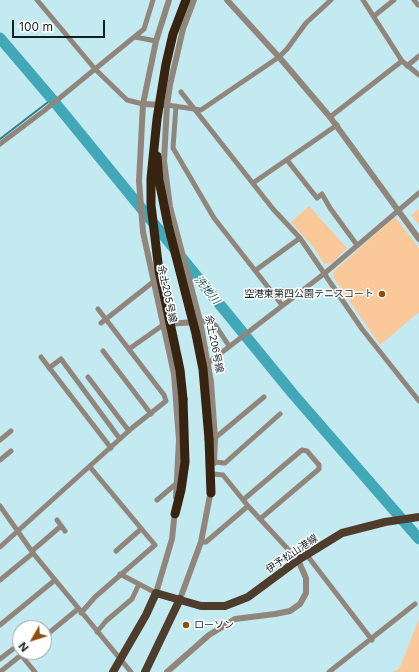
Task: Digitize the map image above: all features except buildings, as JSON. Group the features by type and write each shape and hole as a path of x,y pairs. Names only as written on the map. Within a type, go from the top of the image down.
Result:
{"highway":[{"path":"175,514 182,490 185,462 183,399 180,370 159,271 153,226 151,178 155,137 166,64 173,34 186,0"},
{"path":"155,137 159,180 168,225 196,334 203,369 212,439 211,493"}],"main road":[{"name":"伊予松山港線","path":"156,593 201,606 225,606 248,597 306,554 342,533 390,521 416,518"},
{"path":"113,672 146,615 156,593"},
{"path":"145,672 180,599"}],"street":[{"path":"37,0 95,69 127,100 143,104 167,105 201,110 279,57 288,49 306,23 331,0"},
{"path":"0,144 47,109 144,29 154,0"},
{"name":"余土205号線","path":"156,593 172,539 175,514 179,440 174,374 143,226 140,189 143,104 156,41 169,0"},
{"name":"余土206号線","path":"180,599 201,542 211,493 214,462 211,382 208,363 200,321 177,235 168,192 164,160 167,105 174,63 183,29 194,0"},
{"path":"227,0 279,57 337,125 419,239"},
{"path":"363,0 402,61 419,75"},
{"path":"374,16 394,0"},
{"path":"414,0 418,5"},
{"path":"135,37 156,41"},
{"path":"407,66 419,56"},
{"path":"330,117 402,61"},
{"path":"181,92 273,209 300,238 370,340 419,401"},
{"path":"176,106 173,148 214,218 282,305"},
{"path":"253,183 337,125"},
{"path":"287,160 317,198 322,194 330,208 357,245"},
{"path":"208,363 325,273 419,193"},
{"path":"256,270 300,238"},
{"path":"101,323 154,282"},
{"path":"126,296 130,301"},
{"path":"0,547 129,431 166,401 164,395 98,309"},
{"path":"129,350 163,325 200,321 211,322 216,326 229,346"},
{"path":"120,348 125,344"},
{"path":"103,351 151,414"},
{"path":"41,357 92,428 111,448"},
{"path":"103,363 109,359"},
{"path":"45,373 61,360 120,439"},
{"path":"88,377 129,431"},
{"path":"125,390 130,386"},
{"path":"255,396 259,401"},
{"path":"212,439 237,420 264,396"},
{"path":"214,462 225,463 280,414"},
{"path":"233,416 237,420"},
{"path":"0,440 11,434"},
{"path":"243,500 302,450 306,451 315,460 319,465 319,469 260,519"},
{"path":"0,460 11,451"},
{"path":"52,631 80,611 120,574 155,545 90,467"},
{"path":"167,672 209,635 235,619 290,611 300,604 306,593 306,578 298,560 248,506 223,475 213,474"},
{"path":"157,500 177,483"},
{"path":"0,506 32,552 131,672"},
{"path":"201,542 206,542 248,506"},
{"path":"57,520 65,531"},
{"path":"0,580 61,526"},
{"path":"116,551 141,530"},
{"path":"306,554 372,640"},
{"path":"120,574 156,593"},
{"path":"0,625 55,580"},
{"path":"97,632 106,621 132,599 139,584"},
{"path":"330,672 372,640 415,604"},
{"path":"0,659 12,650"},
{"path":"1,670 15,660"},
{"path":"27,660 35,672"}],"shaded area":[{"path":"309,206 347,248 332,263 324,264 314,248 291,222"},
{"path":"419,209 419,225 411,215"},
{"name":"空港東第四公園テニスコート","path":"395,217 419,248 419,312 380,345 333,277 334,271"},
{"path":"419,619 419,672 391,672 399,669"}],"waterway":[{"name":"洗地川","path":"0,38 52,99 293,394 419,539"},
{"path":"0,139 52,99"}],"place":[{"name":"空港東第四公園テニスコート","path":"382,294"},
{"name":"ローソン","path":"186,625"}]}
